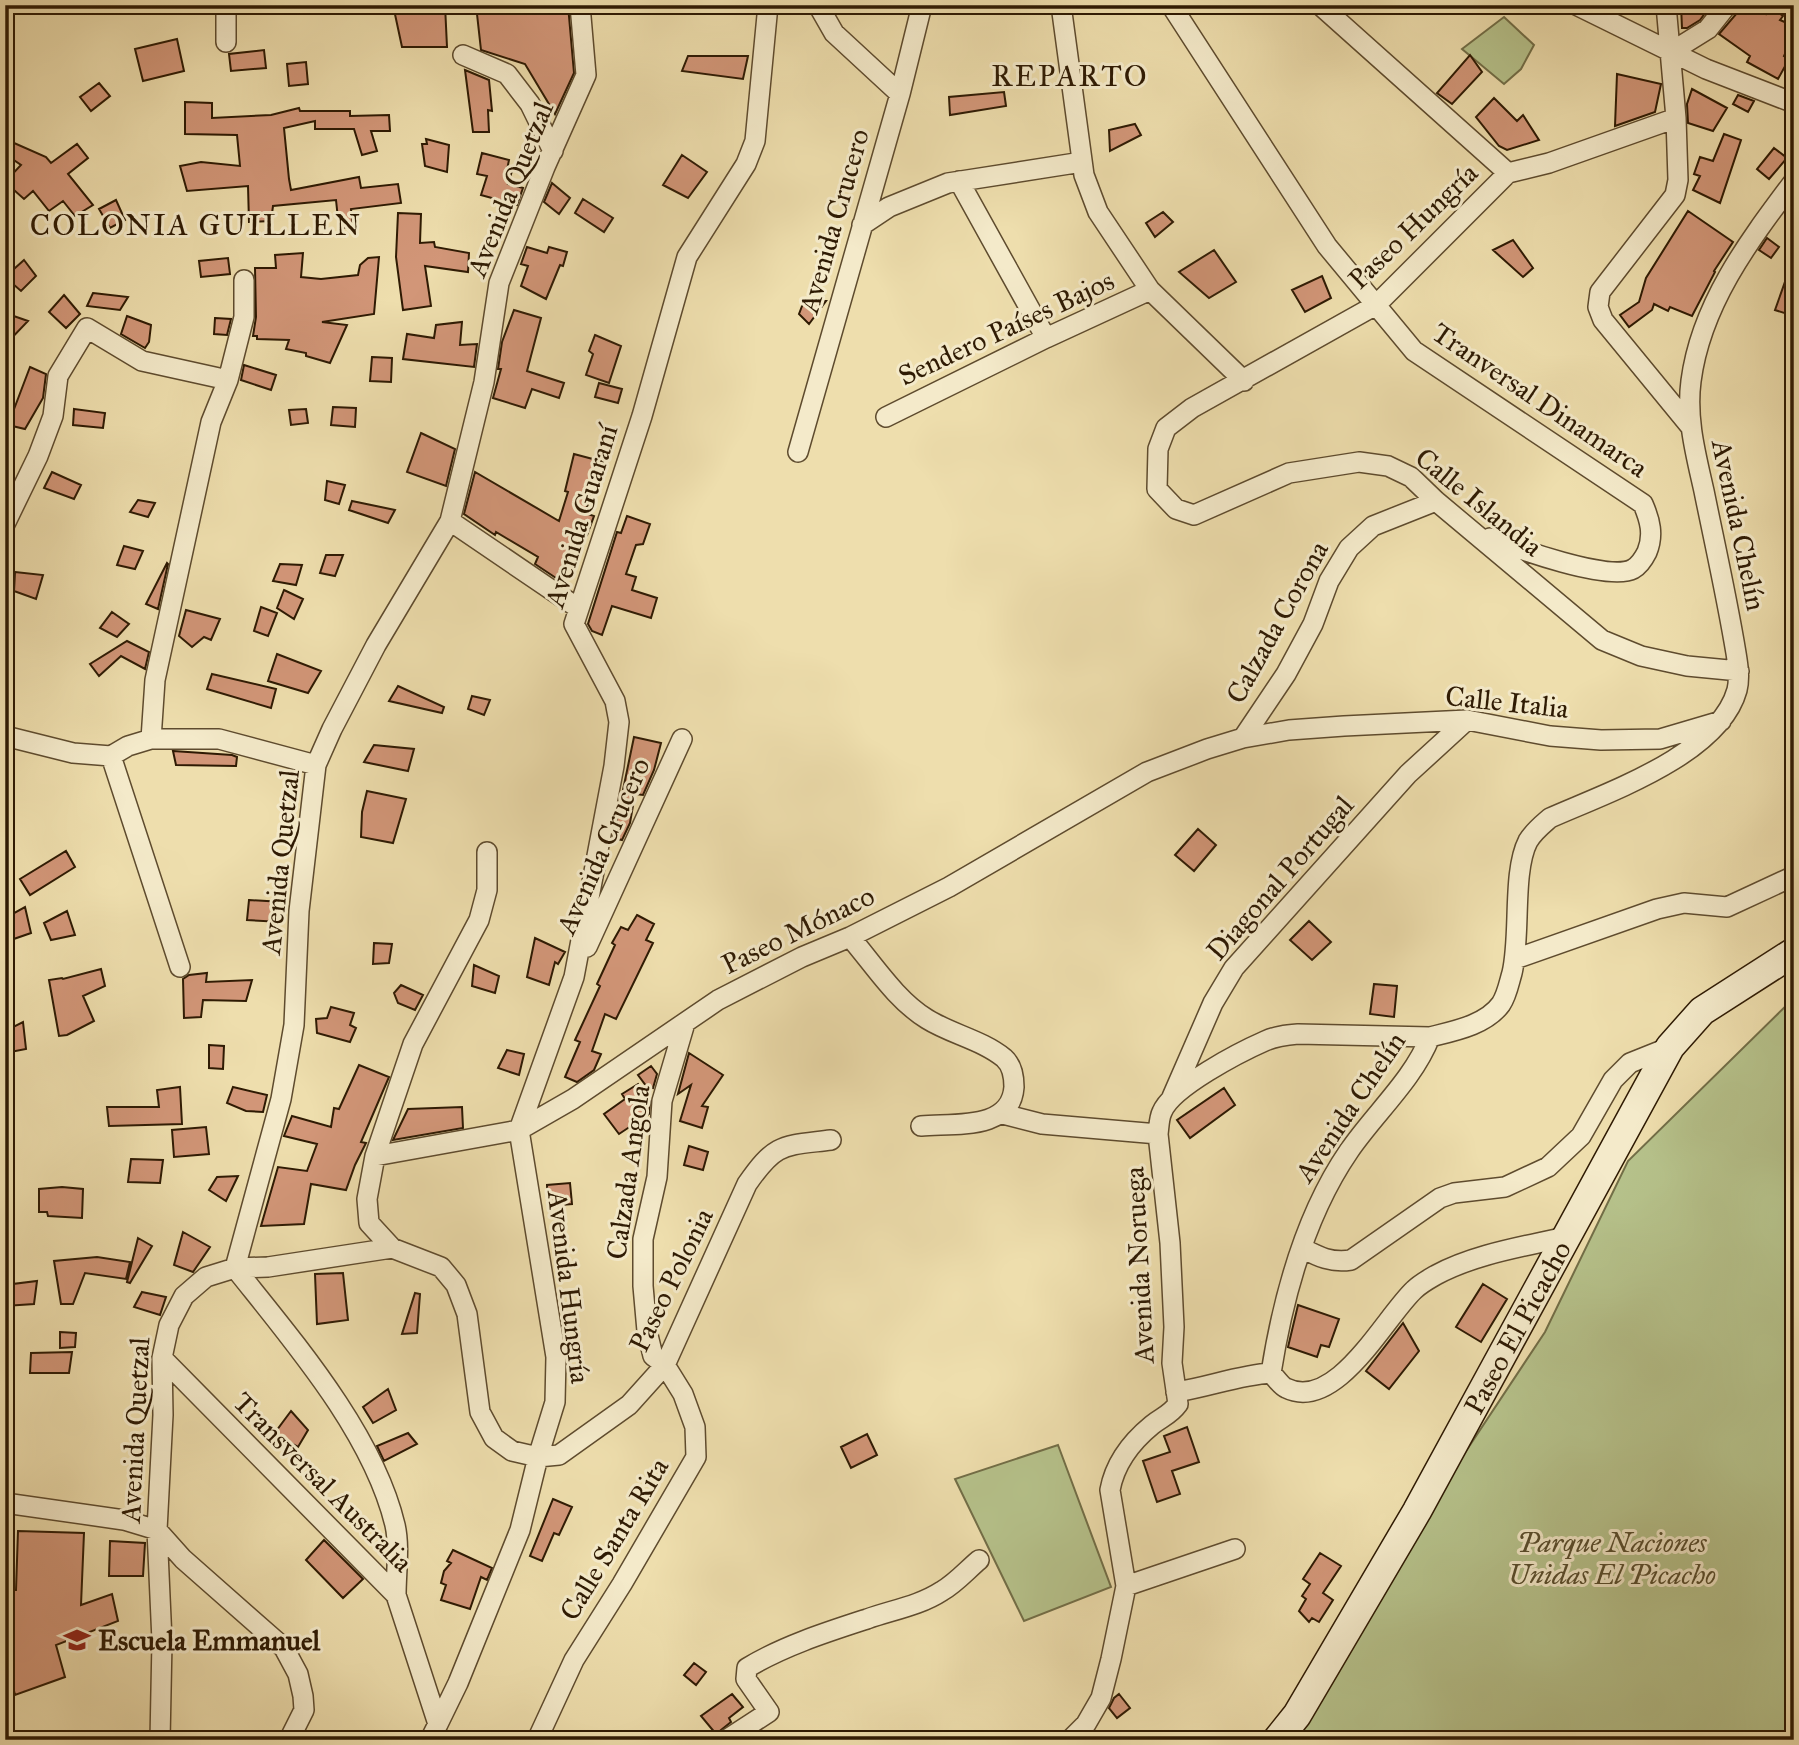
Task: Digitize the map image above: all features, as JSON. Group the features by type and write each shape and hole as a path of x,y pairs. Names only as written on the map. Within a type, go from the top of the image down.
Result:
{"street":[{"path":"226,5 226,42"},
{"name":"Avenida Quetzal","path":"160,1740 162,1641 157,1530 163,1415 162,1358 169,1325 184,1296 206,1277 235,1268 281,1099 294,1025 299,911 316,765 376,645 450,521 484,382 499,283 529,204 586,75 580,5"},
{"name":"Avenida Guaraní","path":"519,1130 574,977 614,766 619,722 615,701 574,624 642,416 687,257 746,164 755,141 768,5"},
{"path":"818,5 834,33 900,94"},
{"name":"Avenida Crucero","path":"798,452 900,94 922,5"},
{"path":"1061,5 1084,175 1098,212 1150,290 1244,381"},
{"name":"Tranversal Dinamarca","path":"1171,5 1326,247 1414,351 1506,410 1643,505 1650,520 1651,542 1643,560 1632,570 1611,571 1551,559 1470,529"},
{"path":"1320,5 1508,173"},
{"path":"1576,5 1626,32 1706,69 1794,103"},
{"path":"1665,5 1676,118 1678,180 1675,195 1600,292 1598,307 1603,320 1690,426"},
{"path":"1671,52 1708,29 1727,5"},
{"path":"463,55 507,74 530,104 553,151"},
{"name":"Paseo Hungría","path":"1166,428 1192,408 1376,305 1508,173 1575,155 1676,118"},
{"path":"862,225 889,207 938,187 960,181 1082,162"},
{"path":"960,181 1046,338"},
{"name":"Avenida Chelín","path":"1272,1373 1276,1341 1302,1248 1320,1200 1349,1151 1422,1057 1430,1037 1464,1029 1501,1004 1515,959 1521,861 1536,830 1550,818 1678,758 1721,720 1730,707 1737,690 1738,671 1731,619 1690,426 1691,381 1702,335 1719,293 1743,248 1794,181"},
{"path":"151,739 155,681 211,422 228,380 244,317 244,280"},
{"name":"Sendero Países Bajos","path":"886,417 916,400 1150,290"},
{"path":"5,524 38,456 53,416 58,376 87,328 142,361 228,380"},
{"name":"Calle Islandia","path":"1166,428 1158,449 1157,489 1176,509 1194,515 1289,473 1359,462 1388,466 1411,477 1602,640 1653,659 1687,666 1738,671"},
{"name":"Calzada Corona","path":"1243,738 1286,674 1312,624 1329,581 1349,548 1373,526 1436,501"},
{"path":"450,521 578,608"},
{"name":"Calle Italia","path":"1243,738 1289,730 1466,720 1550,736 1601,740 1660,739 1721,720"},
{"name":"Diagonal Portugal","path":"1172,1097 1213,1003 1234,968 1408,774 1466,720"},
{"path":"5,736 73,752 111,756 128,746 151,739 219,739 316,765"},
{"name":"Paseo Mónaco","path":"375,1156 519,1130 573,1099 718,1000 949,887 1147,772 1243,738"},
{"name":"Avenida Crucero","path":"574,977 682,739"},
{"path":"111,756 180,967"},
{"path":"486,852 487,890 479,920 470,942 413,1044 375,1156 367,1199 369,1223 392,1248 441,1267 456,1284 467,1314 480,1412 494,1438 512,1451 538,1457"},
{"path":"1515,959 1657,909 1684,904 1727,907 1794,876"},
{"path":"850,937 902,1000 928,1020 1006,1059 1014,1076 1013,1099 1003,1114 989,1121 921,1126"},
{"name":"Paseo El Picacho","path":"1277,1740 1297,1715 1417,1511 1670,1047 1702,1012 1794,952"},
{"name":"Calzada Angola","path":"665,1365 653,1356 647,1331 643,1238 657,1177 662,1101 685,1024"},
{"path":"1003,1114 1042,1124 1158,1134 1162,1112 1172,1097 1218,1065 1280,1036 1430,1037"},
{"path":"1302,1248 1325,1261 1351,1260 1440,1198 1454,1193 1504,1187 1548,1167 1581,1136 1613,1080 1630,1063 1670,1047"},
{"name":"Avenida Hungría","path":"434,1732 458,1684 520,1530 555,1402 556,1357 519,1130"},
{"name":"Avenida Noruega","path":"1158,1134 1170,1243 1174,1328 1172,1363 1176,1392"},
{"name":"Paseo Polonia","path":"538,1457 559,1455 629,1405 665,1365 747,1184 764,1160 778,1149 831,1140"},
{"path":"1070,1740 1086,1724 1101,1698 1126,1586 1110,1490 1112,1474 1120,1458 1153,1424 1171,1415 1178,1404 1176,1392 1208,1388 1245,1374 1272,1373 1285,1388 1306,1392 1326,1387 1350,1367 1414,1289 1437,1274 1485,1255 1565,1237"},
{"path":"235,1268 268,1267 392,1248"},
{"path":"235,1268 291,1338 365,1447 383,1485 396,1528 397,1595"},
{"name":"Transversal Australia","path":"162,1358 397,1595 434,1732"},
{"name":"Calle Santa Rita","path":"537,1740 574,1660 696,1457 695,1427 683,1394 665,1365"},
{"path":"5,1503 124,1520 157,1530 183,1559 284,1648 298,1674 304,1710 289,1740"},
{"path":"1126,1586 1235,1549"},
{"path":"726,1740 769,1712 746,1679 747,1668 814,1638 914,1605 943,1591 979,1560"}],"green space":[{"path":"1504,17 1534,45 1521,69 1504,84 1462,49"},
{"name":"Parque Naciones Unidas El Picacho","path":"1794,998 1794,1740 1296,1740 1419,1522 1545,1332 1628,1161"},
{"path":"1058,1445 1111,1587 1024,1621 955,1479"}],"building":[{"path":"393,5 445,5 447,47 402,47"},
{"path":"476,5 568,5 574,73 555,114 525,64 481,50"},
{"path":"1681,5 1711,5 1700,20 1682,28"},
{"path":"1739,5 1754,5 1766,14 1771,7 1783,16 1780,20 1794,26 1794,34 1784,56 1789,59 1778,79 1747,62 1750,56 1719,34 1737,13"},
{"path":"177,39 184,71 143,81 135,49"},
{"path":"264,50 266,68 231,71 229,54"},
{"path":"1470,55 1482,72 1452,104 1437,93"},
{"path":"688,56 748,56 743,79 682,71"},
{"path":"306,62 308,84 289,86 287,64"},
{"path":"465,70 489,80 492,111 488,110 489,132 473,132"},
{"path":"1617,74 1661,84 1655,112 1615,126"},
{"path":"99,83 110,96 91,111 80,97"},
{"path":"1692,89 1727,108 1713,131 1688,123 1687,104"},
{"path":"1004,92 1006,106 950,115 949,97"},
{"path":"1738,95 1754,101 1748,112 1733,104"},
{"path":"1494,98 1517,121 1523,115 1539,140 1507,150 1499,146 1476,117"},
{"path":"185,102 212,103 212,118 271,115 299,108 300,111 350,111 350,116 389,115 390,131 371,131 377,151 362,155 354,129 315,129 315,121 284,128 289,179 291,190 359,177 361,188 398,184 401,203 351,209 353,227 339,228 336,200 273,206 271,221 249,222 248,186 187,191 180,166 201,162 240,166 237,135 185,134"},
{"path":"1135,124 1141,135 1110,151 1109,130"},
{"path":"1724,134 1741,140 1720,203 1693,190 1700,176 1694,174 1700,157 1713,161"},
{"path":"5,139 46,157 51,163 77,144 88,158 68,174 93,205 75,216 63,201 49,211 33,191 24,199 5,182 21,165 5,154"},
{"path":"426,139 449,145 447,172 425,166 422,144 427,144"},
{"path":"1774,148 1787,158 1769,179 1757,169"},
{"path":"482,153 509,160 507,170 512,171 508,184 523,188 517,205 481,195 487,176 477,174"},
{"path":"682,155 707,172 688,198 663,185"},
{"path":"552,183 570,198 559,214 544,202"},
{"path":"583,199 613,218 604,232 575,213"},
{"path":"116,200 125,220 110,228 99,209"},
{"path":"1688,211 1733,242 1714,271 1692,316 1670,307 1668,311 1654,304 1652,310 1629,327 1620,315 1639,302 1646,278"},
{"path":"1163,212 1173,222 1155,237 1146,223"},
{"path":"398,213 421,214 420,243 434,242 435,247 469,253 468,272 425,266 431,306 403,310 396,257"},
{"path":"1767,238 1779,247 1771,258 1759,250"},
{"path":"1513,240 1533,268 1523,277 1493,250"},
{"path":"527,247 547,253 549,247 567,252 546,299 521,286 528,266 521,264"},
{"path":"1214,250 1236,282 1209,298 1179,272"},
{"path":"303,253 301,277 321,279 358,275 360,265 368,258 379,257 374,314 322,322 347,325 330,363 306,356 306,353 286,349 289,340 257,339 257,336 253,336 256,317 255,268 276,268 275,255"},
{"path":"228,258 230,274 201,277 199,261"},
{"path":"24,260 36,276 21,291 5,277"},
{"path":"1794,262 1794,316 1775,310"},
{"path":"1322,276 1331,298 1305,312 1292,290"},
{"path":"93,293 128,297 120,310 87,306"},
{"path":"64,295 80,314 66,328 49,312"},
{"path":"804,301 826,301 809,324 799,314"},
{"path":"514,310 541,318 527,371 564,383 559,398 532,389 525,408 493,398 501,369 498,369 502,342"},
{"path":"5,313 28,321 5,345"},
{"path":"127,316 151,325 149,342 145,348 121,334"},
{"path":"215,318 231,319 227,335 214,334"},
{"path":"462,322 460,345 477,344 474,367 403,359 407,334 434,338 436,325"},
{"path":"595,335 621,346 609,383 586,375 593,354 589,351"},
{"path":"372,357 392,358 391,382 370,381"},
{"path":"244,365 276,375 271,390 241,380"},
{"path":"30,367 46,374 43,398 25,429 8,425"},
{"path":"599,383 622,389 618,403 595,397"},
{"path":"333,407 356,408 355,427 331,425"},
{"path":"74,409 105,413 103,428 73,425"},
{"path":"306,409 308,423 291,425 289,410"},
{"path":"421,433 455,449 446,486 407,472"},
{"path":"574,454 604,462 585,513 594,516 587,535 581,532 562,582 535,564 538,557 496,532 495,535 464,514 475,472 559,521 568,492 565,491"},
{"path":"52,472 81,485 74,499 44,488"},
{"path":"327,481 345,485 339,504 325,500"},
{"path":"138,500 155,503 148,517 130,512"},
{"path":"352,501 395,510 388,523 349,510"},
{"path":"627,516 650,524 643,544 636,545 626,574 636,577 632,590 657,598 651,618 612,606 602,635 592,631 588,624 617,532 621,533"},
{"path":"124,546 143,551 135,569 117,565"},
{"path":"326,555 343,555 335,576 320,573"},
{"path":"168,564 158,609 146,604"},
{"path":"280,564 302,565 296,585 273,581"},
{"path":"15,572 43,575 36,599 14,591"},
{"path":"284,590 303,599 294,619 277,608"},
{"path":"261,607 277,613 268,636 254,631"},
{"path":"186,610 220,619 211,640 204,637 192,647 179,636"},
{"path":"112,612 129,624 117,637 100,628"},
{"path":"127,641 149,652 145,669 121,656 99,676 90,664"},
{"path":"277,654 321,671 308,693 268,681"},
{"path":"212,674 276,689 271,708 207,689"},
{"path":"398,686 444,707 442,713 389,701"},
{"path":"472,696 490,700 484,715 468,709"},
{"path":"634,737 661,743 654,770 643,795 635,794 630,823 622,840 613,838"},
{"path":"374,745 414,749 408,771 364,762"},
{"path":"173,751 232,755 237,757 236,766 176,765"},
{"path":"367,791 406,799 393,843 361,837 362,812"},
{"path":"1198,829 1216,845 1194,871 1175,855"},
{"path":"66,851 75,867 30,895 20,879"},
{"path":"249,900 283,902 281,922 247,920"},
{"path":"25,907 31,933 5,942 5,918"},
{"path":"67,911 75,935 51,940 44,923"},
{"path":"637,915 654,924 646,940 653,943 616,1019 605,1014 592,1051 601,1054 594,1070 577,1082 565,1077 580,1042 575,1040 600,986 597,984 615,945 612,943 621,927 628,930"},
{"path":"1309,921 1331,942 1312,960 1290,940"},
{"path":"535,938 565,952 558,964 555,962 549,985 527,977"},
{"path":"374,943 392,944 389,963 373,964"},
{"path":"474,965 499,976 495,993 472,986"},
{"path":"101,969 105,986 83,996 94,1021 67,1035 59,1036 49,980"},
{"path":"207,973 206,982 252,980 246,1001 203,1000 201,1017 184,1018 183,979 189,975"},
{"path":"1374,984 1397,986 1394,1017 1370,1014"},
{"path":"401,985 423,995 415,1010 398,1003 394,993"},
{"path":"331,1007 354,1013 350,1025 356,1028 350,1042 317,1033 316,1019 327,1018"},
{"path":"23,1022 26,1049 5,1053 5,1031"},
{"path":"209,1045 224,1046 223,1069 209,1068"},
{"path":"507,1050 524,1054 519,1075 498,1068"},
{"path":"689,1053 723,1075 702,1106 708,1107 702,1128 680,1121 691,1085 678,1094"},
{"path":"359,1065 389,1077 361,1142 366,1143 346,1190 311,1184 304,1224 261,1226 278,1167 307,1171 317,1144 284,1136 292,1116 331,1127 334,1108 339,1109"},
{"path":"651,1066 657,1074 653,1088 647,1087 638,1075"},
{"path":"638,1084 650,1101 649,1114 619,1134 604,1114 625,1099 622,1094"},
{"path":"180,1087 182,1124 109,1126 107,1107 159,1107 157,1090"},
{"path":"233,1087 267,1095 263,1112 246,1111 227,1103"},
{"path":"1224,1088 1235,1105 1190,1138 1177,1120"},
{"path":"462,1107 463,1128 393,1140 408,1109"},
{"path":"206,1127 209,1154 174,1157 172,1130"},
{"path":"689,1146 708,1152 703,1170 684,1165"},
{"path":"131,1159 163,1160 160,1183 128,1182"},
{"path":"238,1176 226,1201 209,1190 217,1177"},
{"path":"570,1183 572,1204 548,1206 547,1185"},
{"path":"39,1189 83,1189 82,1218 48,1216 47,1212 39,1212"},
{"path":"183,1232 210,1247 193,1272 174,1265"},
{"path":"138,1238 152,1246 130,1283 127,1282"},
{"path":"97,1257 130,1262 126,1279 85,1273 73,1304 61,1304 54,1261"},
{"path":"343,1273 348,1320 317,1324 315,1274"},
{"path":"37,1281 34,1304 5,1306 5,1285"},
{"path":"1483,1284 1507,1299 1481,1342 1456,1327"},
{"path":"142,1292 166,1297 160,1315 134,1307"},
{"path":"415,1293 420,1294 417,1333 402,1334"},
{"path":"1298,1305 1339,1319 1329,1347 1321,1345 1317,1357 1288,1347"},
{"path":"1403,1323 1419,1351 1389,1389 1366,1371"},
{"path":"60,1332 76,1333 75,1347 60,1348"},
{"path":"72,1352 69,1373 30,1373 31,1353"},
{"path":"388,1389 396,1410 373,1423 363,1407"},
{"path":"291,1411 308,1430 298,1447 274,1434"},
{"path":"1187,1427 1199,1462 1172,1471 1180,1494 1157,1502 1143,1461 1170,1452 1164,1436"},
{"path":"408,1433 417,1444 384,1461 377,1446"},
{"path":"867,1434 877,1455 851,1468 841,1447"},
{"path":"553,1499 572,1507 559,1535 554,1533 542,1561 530,1556"},
{"path":"18,1531 84,1533 81,1605 112,1594 118,1621 56,1645 65,1677 15,1695 5,1655 5,1590 16,1590"},
{"path":"324,1540 363,1579 343,1598 306,1560"},
{"path":"110,1541 145,1543 143,1576 109,1576"},
{"path":"453,1550 492,1568 487,1580 481,1577 470,1609 441,1600 446,1585 441,1583 444,1571 451,1563 447,1561"},
{"path":"1320,1553 1341,1566 1323,1593 1333,1600 1319,1622 1312,1618 1309,1622 1299,1611 1306,1599 1302,1596 1310,1584 1303,1579"},
{"path":"694,1663 706,1672 696,1685 684,1675"},
{"path":"732,1694 743,1707 729,1718 731,1722 716,1734 701,1716"},
{"path":"1119,1694 1130,1708 1117,1718 1109,1708"}],"place":[{"name":"Escuela Emmanuel","path":"77,1640"}],"district":[{"name":"REPARTO","path":"1070,76"},
{"name":"COLONIA GUILLEN","path":"196,225"}]}
